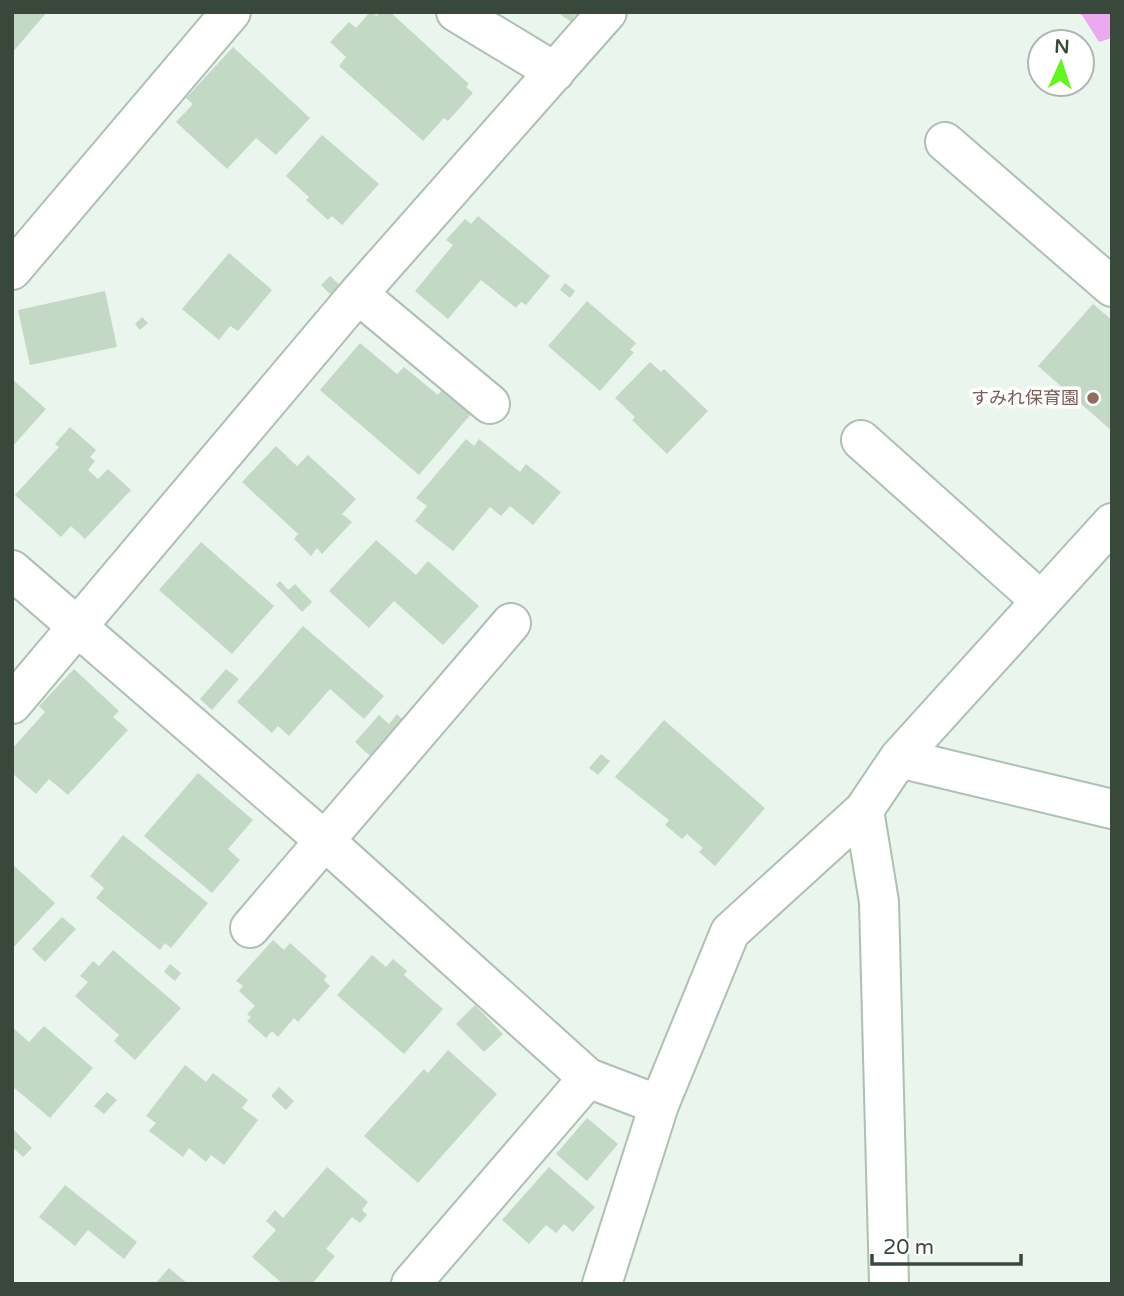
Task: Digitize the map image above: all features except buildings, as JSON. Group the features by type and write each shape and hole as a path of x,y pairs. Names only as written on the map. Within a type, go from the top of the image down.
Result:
{"street":[{"path":"12,270 232,12"},
{"path":"456,12 555,72"},
{"path":"12,704 358,294 607,12"},
{"path":"945,142 1112,287"},
{"path":"358,294 490,404"},
{"path":"861,440 1041,601"},
{"path":"602,1284 659,1105 730,932 864,810 900,758 1112,523"},
{"path":"12,570 325,841 588,1078 659,1105"},
{"path":"250,928 511,623"},
{"path":"900,758 1112,809"},
{"path":"864,810 879,902 889,1284"},
{"path":"411,1284 588,1078"}],"shaded area":[{"path":"1075,12 1112,12 1112,38 1099,42 1096,28 1090,28 1082,15"}],"place":[{"name":"すみれ保育園","path":"1093,398"}]}
